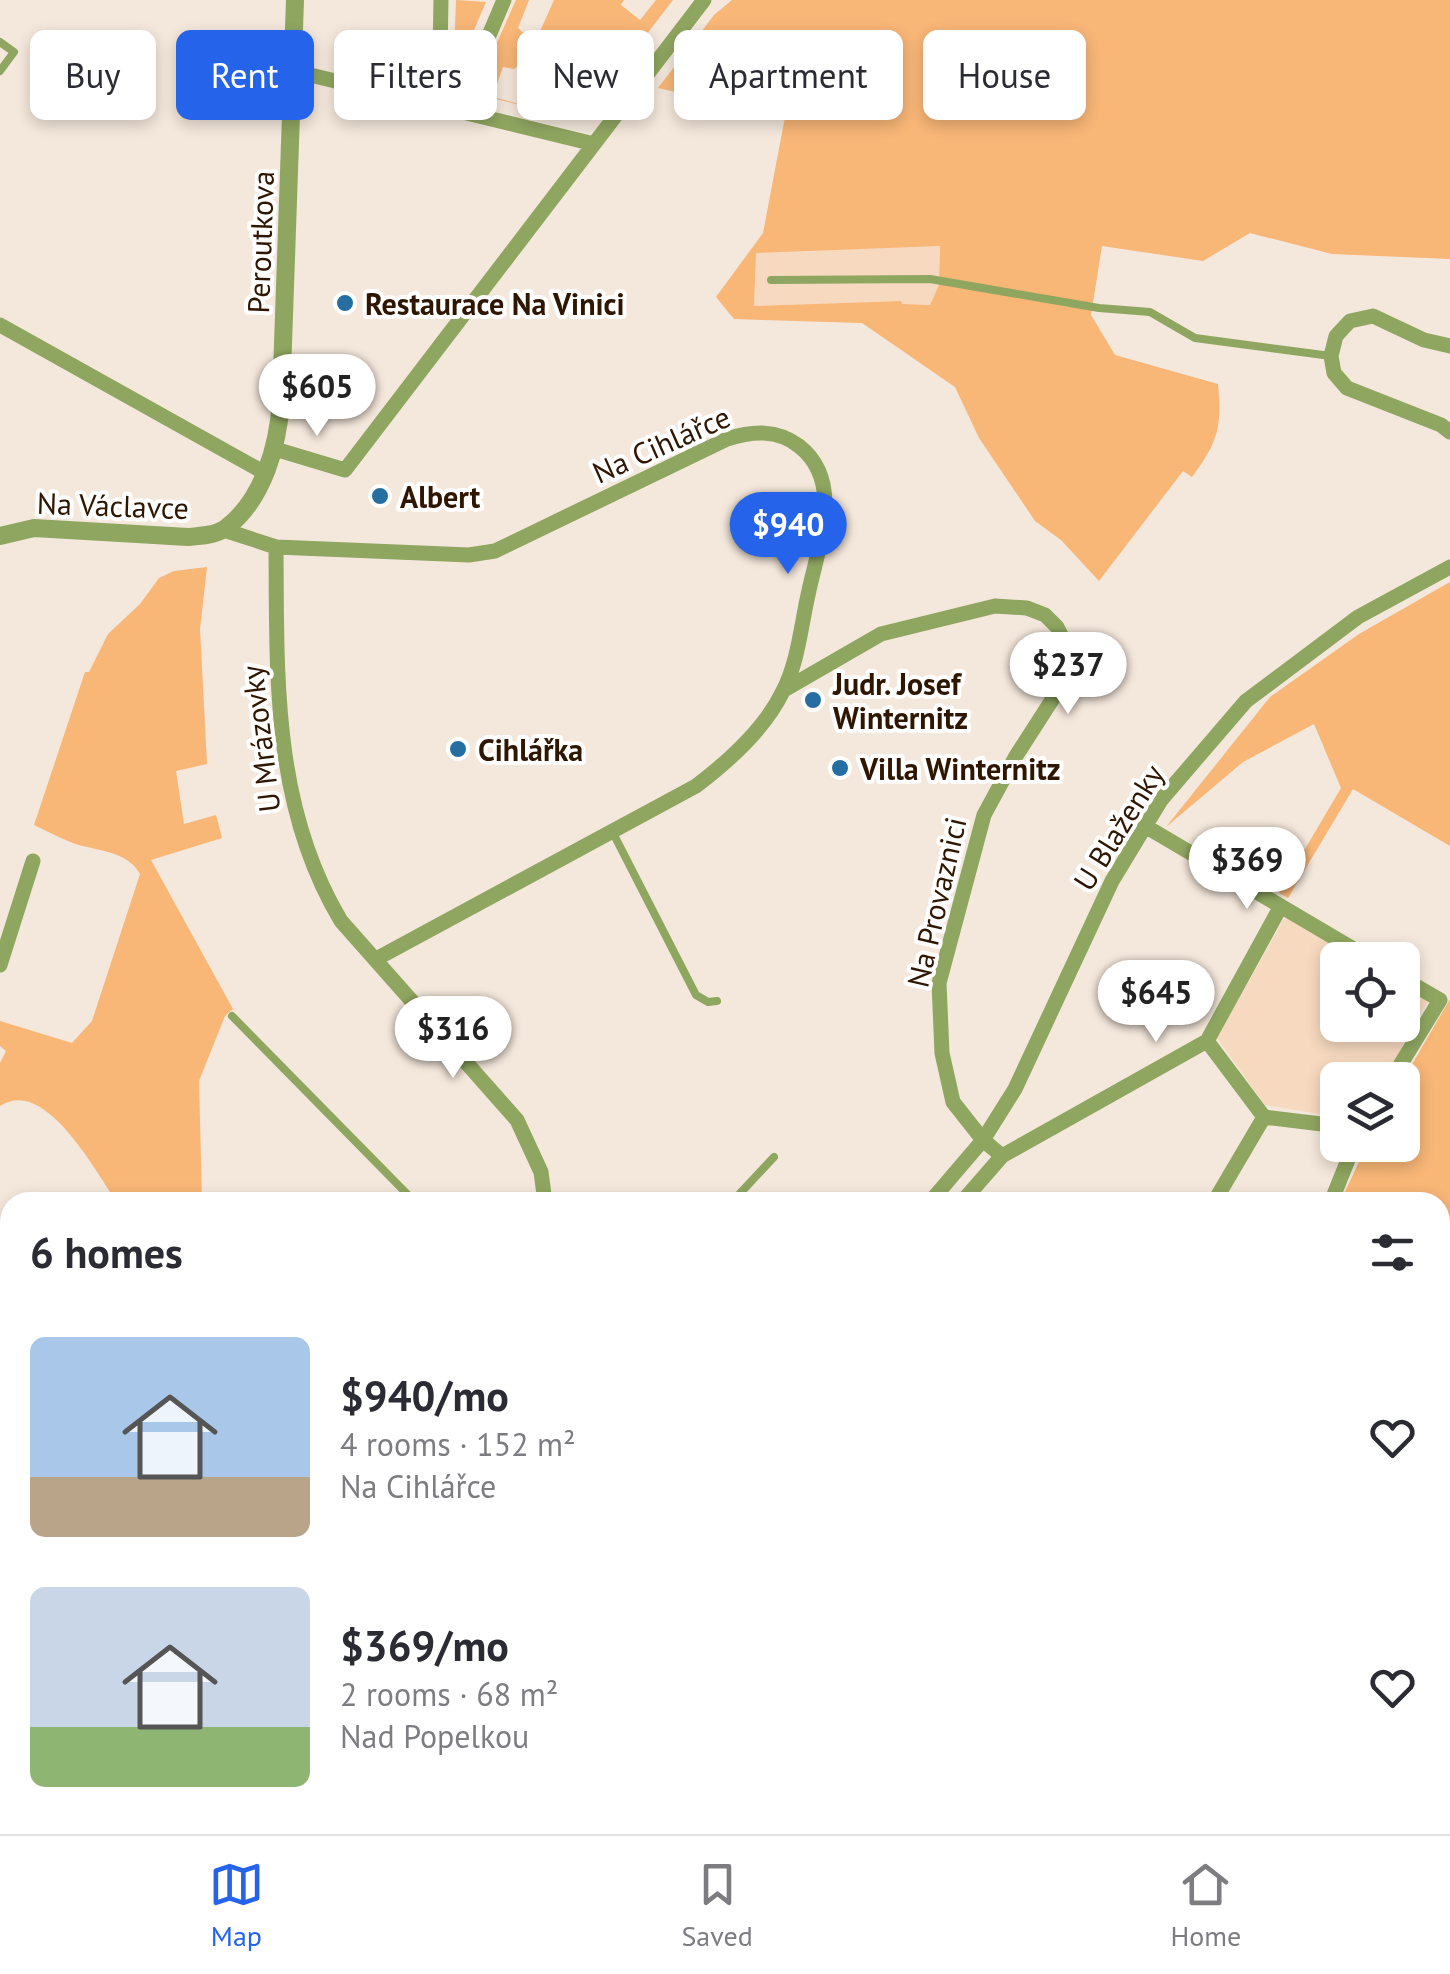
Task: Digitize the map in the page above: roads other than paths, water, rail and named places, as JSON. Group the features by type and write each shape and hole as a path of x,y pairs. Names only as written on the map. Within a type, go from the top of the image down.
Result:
{"street":[{"name":"Peroutkova","path":"295,30 296,0"},
{"path":"440,30 441,0"},
{"path":"491,30 504,0"},
{"path":"275,449 345,470 704,0"},
{"name":"Peroutkova","path":"224,530 250,498 275,449 282,401 292,120"},
{"path":"497,120 594,144"},
{"path":"1450,346 1424,340 1373,316 1350,321 1336,336 1331,356 1334,373 1347,388 1450,432"},
{"path":"0,325 265,473"},
{"name":"Na Cihlářce","path":"224,530 276,547 469,555 495,551 727,439 763,432 792,440 814,458 824,479 826,505 800,634 784,690 758,726 696,786 376,959"},
{"name":"Na Václavce","path":"0,536 34,528 188,538 224,530"},
{"name":"U Mrázovky","path":"276,547 278,712 290,793 320,886 340,921 517,1120 541,1172 544,1192"},
{"name":"U Blaženky","path":"939,1192 983,1140 1015,1089 1112,881 1160,800 1246,701 1358,617 1450,567"},
{"name":"Na Provaznici","path":"784,690 882,634 995,606 1027,608 1045,615 1057,627 1066,647 1061,686 984,815 939,983 942,1053 953,1102 983,1140 1002,1156"},
{"path":"1145,826 1342,942"},
{"path":"0,965 33,862"},
{"path":"971,1192 1002,1156 1207,1041 1281,906"},
{"path":"1420,988 1440,1000 1420,1032"},
{"path":"1207,1041 1264,1117 1320,1124"},
{"path":"1220,1192 1264,1117"},
{"path":"1335,1192 1347,1162"}],"lane":[{"path":"0,42 14,52 0,71"},
{"path":"771,280 930,279 1099,308 1150,312 1195,338 1331,356"},
{"path":"612,830 696,995 708,1002 717,1000"},
{"path":"232,1016 405,1192"},
{"path":"741,1192 774,1156"}],"place":[{"name":"Restaurace Na Vinici","path":"345,303"},
{"name":"Albert","path":"380,496"},
{"name":"Judr. Josef Winternitz","path":"813,700"},
{"name":"Cihlářka","path":"458,749"},
{"name":"Villa Winternitz","path":"840,768"}]}
